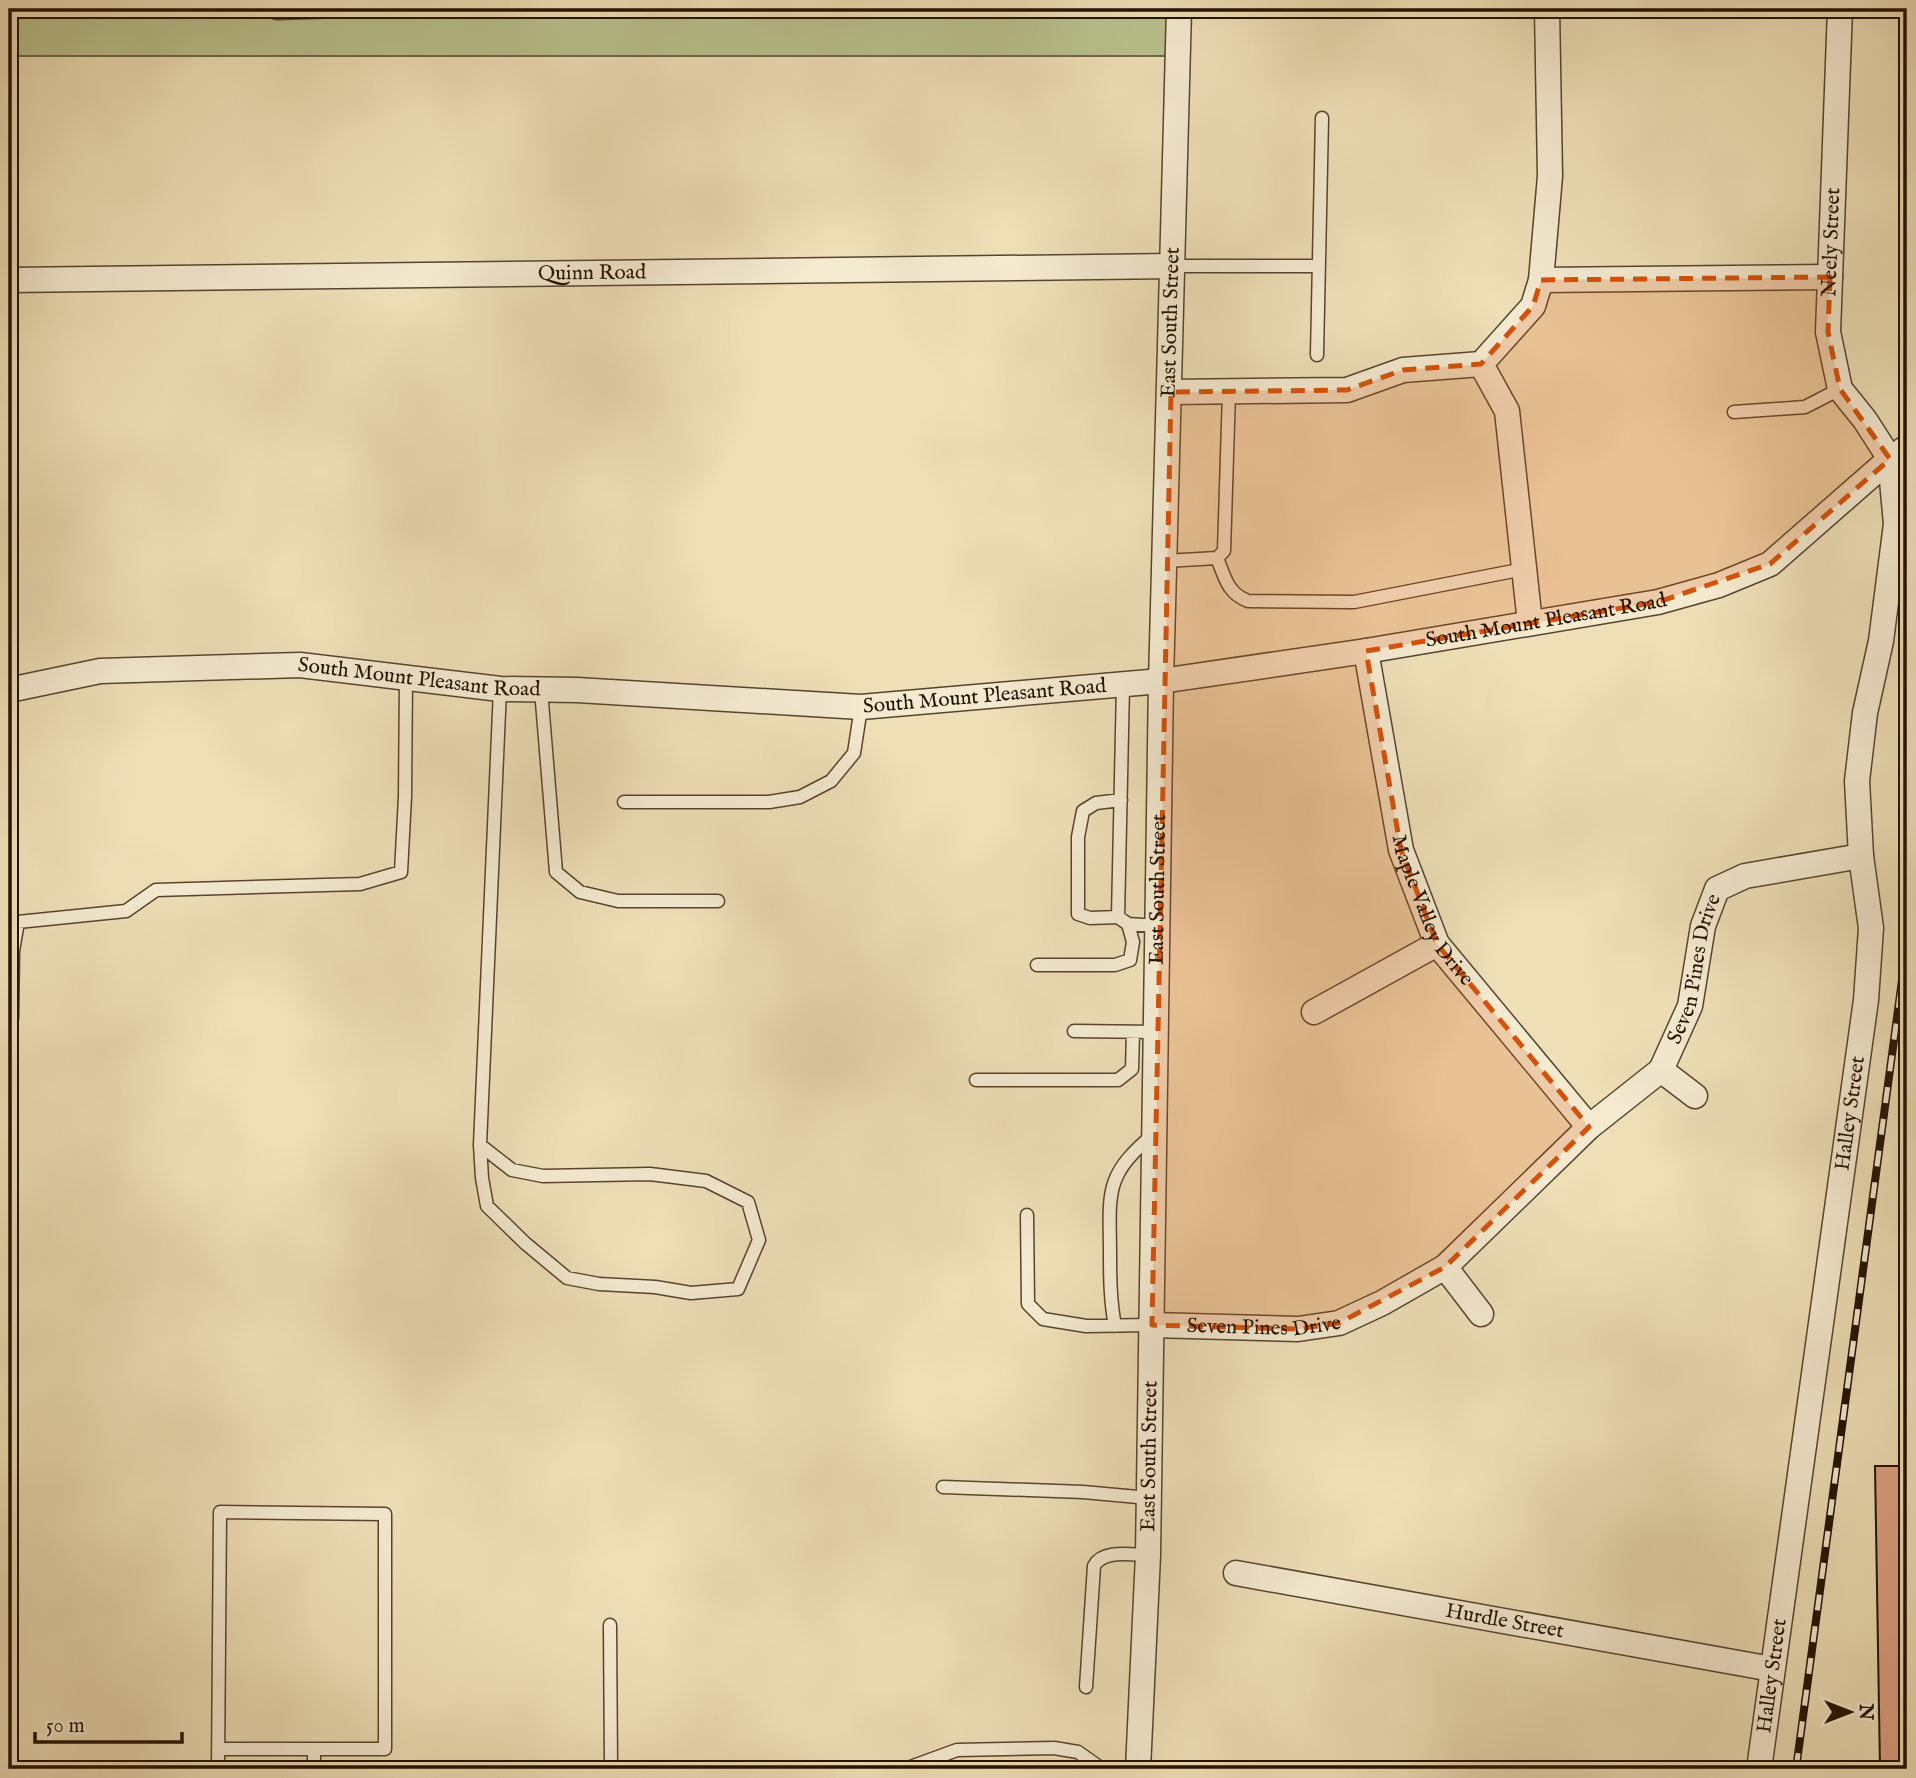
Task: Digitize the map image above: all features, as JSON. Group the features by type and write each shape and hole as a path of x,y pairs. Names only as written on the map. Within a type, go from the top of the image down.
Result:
{"street":[{"name":"East South Street","path":"1138,1768 1148,1555 1155,1133 1145,1032 1158,926 1161,681 1171,393 1179,9"},
{"path":"1171,393 1347,390 1403,370 1481,364 1533,306 1541,280 1550,176 1547,9"},
{"name":"Neely Street","path":"1840,9 1828,331 1840,389 1865,420 1899,453"},
{"name":"Quinn Road","path":"9,280 1174,266"},
{"path":"1541,280 1830,277"},
{"path":"1481,364 1507,411 1530,623"},
{"name":"South Mount Pleasant Road","path":"9,690 100,671 300,665 500,689 861,707 1161,681 1366,651 1530,623 1658,601 1720,585 1770,564 1899,453"},
{"name":"Halley Street","path":"1759,1769 1866,1000 1871,928 1861,856 1857,781 1865,713 1881,641 1896,524 1899,453"},
{"name":"Maple Valley Drive","path":"1366,651 1401,850 1437,944 1589,1127"},
{"name":"Seven Pines Drive","path":"1153,1325 1298,1329 1339,1323 1382,1303 1445,1267 1589,1127 1661,1070 1690,1006 1703,926 1717,889 1745,876 1861,856"},
{"path":"1314,1012 1437,944"},
{"name":"Seven Pines Drive","path":"1661,1070 1695,1096"},
{"path":"1445,1267 1481,1314"},
{"name":"Hurdle Street","path":"1236,1573 1772,1669"}],"lane":[{"path":"276,13 405,9"},
{"path":"527,9 604,9"},
{"path":"1317,355 1322,118"},
{"path":"1174,266 1319,266"},
{"path":"1734,412 1805,407 1840,389"},
{"path":"1165,561 1217,558 1224,551 1229,392"},
{"path":"1217,558 1227,583 1236,596 1248,601 1353,602 1524,569"},
{"path":"9,1019 12,1018 13,951 18,922 126,911 156,890 360,884 401,872 406,678"},
{"path":"1037,965 1115,965 1130,960 1133,942 1123,921 1123,685"},
{"path":"480,1145 512,1170 544,1176 650,1174 706,1181 748,1202 759,1241 738,1289 691,1293 655,1287 599,1284 567,1278 487,1206 480,1145 500,689"},
{"path":"541,690 556,872 580,892 618,901 718,901"},
{"path":"624,802 769,802 800,797 831,781 854,753 861,707"},
{"path":"1121,800 1096,803 1083,811 1078,837 1078,914 1090,918 1158,926"},
{"path":"976,1080 1118,1080 1132,1069 1145,1032 1074,1031"},
{"path":"1115,1326 1110,1296 1108,1205 1118,1172 1155,1133"},
{"path":"1027,1215 1028,1304 1043,1319 1086,1326 1153,1325"},
{"path":"943,1487 1083,1492 1149,1498"},
{"path":"218,1749 385,1749 385,1514 220,1512 218,1749 218,1769"},
{"path":"1086,1687 1094,1566 1098,1559 1106,1555 1148,1555"},
{"path":"610,1625 611,1769"},
{"path":"905,1769 957,1750 1054,1748 1078,1752 1101,1769 1138,1768"},
{"path":"314,1749 314,1769"}],"highlighted area":[{"path":"1830,277 1828,332 1840,389 1890,459 1770,564 1658,602 1366,651 1401,850 1437,944 1589,1127 1445,1267 1339,1323 1298,1329 1152,1325 1171,392 1347,390 1403,370 1481,364 1533,306 1541,280"}],"green space":[{"path":"9,9 1167,9 1166,56 9,56"}],"building":[{"path":"1875,1466 1907,1466 1907,1769 1880,1769"}],"railway":[{"path":"1796,1769 1907,943"}]}
